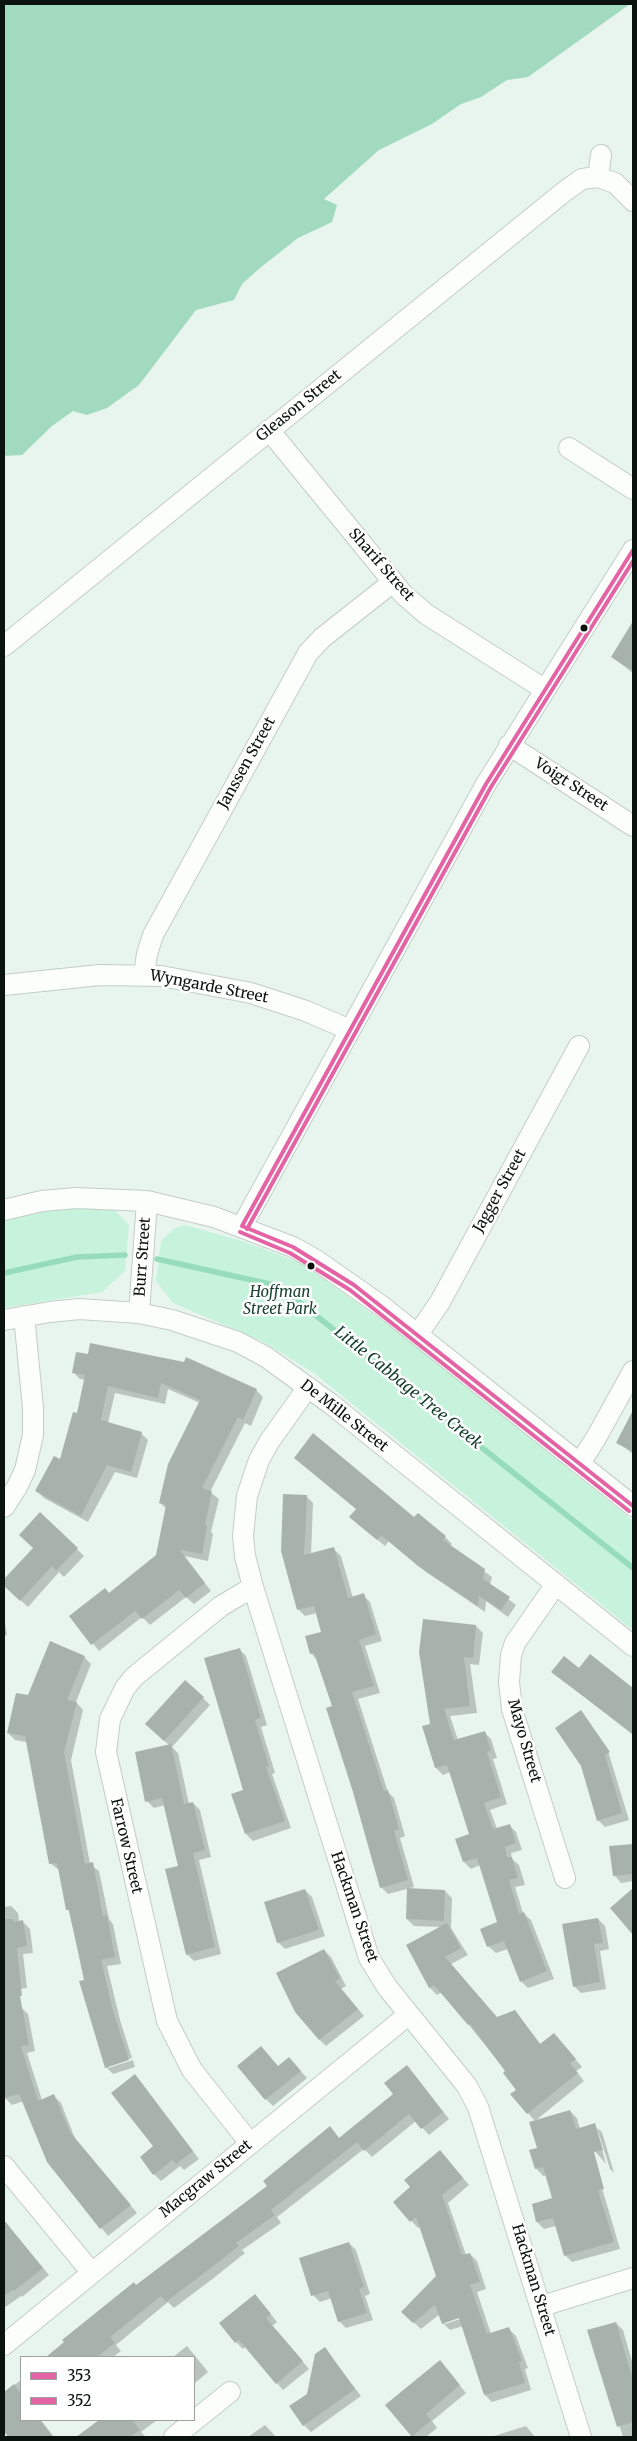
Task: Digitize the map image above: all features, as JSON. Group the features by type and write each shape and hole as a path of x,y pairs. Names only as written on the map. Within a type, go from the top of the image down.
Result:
{"street":[{"path":"601,155 598,177 615,183 633,201"},
{"name":"Gleason Street","path":"4,646 575,183 582,179 598,177"},
{"name":"Sharif Street","path":"269,430 393,582 414,604 426,614 544,689"},
{"path":"569,448 633,489"},
{"path":"242,1226 509,745 544,689 626,579 633,550"},
{"name":"Janssen Street","path":"144,975 147,954 153,935 308,654 322,638 393,582"},
{"name":"Voigt Street","path":"509,745 633,826"},
{"name":"Wyngarde Street","path":"4,985 100,975 144,975 181,979 251,993 306,1010 350,1030"},
{"name":"Jagger Street","path":"418,1334 440,1302 579,1046"},
{"path":"4,1210 42,1201 76,1198 147,1201 182,1208 242,1226 293,1247 316,1260 418,1334 633,1506"},
{"name":"Burr Street","path":"139,1313 147,1201"},
{"name":"De Mille Street","path":"4,1320 79,1309 139,1313 172,1320 238,1342 266,1358 308,1387 633,1646"},
{"path":"4,1506 17,1487 25,1470 33,1435 33,1408 24,1316"},
{"path":"580,1463 633,1371"},
{"name":"Hackman Street","path":"308,1387 269,1442 259,1460 247,1496 243,1536 245,1556 253,1587 362,1940 377,1973 408,2015 467,2086 478,2107 542,2306 581,2437"},
{"name":"Mayo Street","path":"556,1584 515,1643 510,1662 508,1682 512,1709 566,1878"},
{"name":"Farrow Street","path":"250,2143 192,2070 167,2021 159,1994 106,1752 110,1719 125,1688 134,1677 221,1606 253,1587"},
{"name":"Macgraw Street","path":"4,2344 408,2015"},
{"path":"4,2166 92,2272"},
{"path":"542,2306 633,2278"},
{"path":"195,2420 230,2392"},
{"path":"174,2437 194,2421"}],"green space":[{"path":"4,4 630,4 528,77 507,80 481,97 461,104 432,124 379,150 324,199 337,205 332,222 298,238 260,268 242,284 234,300 196,310 139,385 107,408 87,415 73,411 52,426 22,455 4,456"},
{"path":"65,1205 113,1208 129,1225 125,1271 102,1292 4,1308 4,1220"},
{"name":"Hoffman Street Park","path":"185,1225 245,1242 301,1263 409,1340 633,1521 633,1630 314,1373 262,1341 173,1303 156,1281 161,1241 175,1228"}],"building":[{"path":"633,621 633,671 611,657"},
{"path":"90,1343 184,1362 186,1357 257,1389 243,1420 238,1417 202,1488 212,1491 205,1525 207,1526 202,1554 180,1550 205,1583 186,1598 179,1590 142,1619 135,1611 91,1645 69,1616 105,1588 109,1593 156,1555 166,1505 159,1503 168,1464 200,1400 161,1383 158,1398 108,1386 101,1420 142,1432 131,1472 107,1465 81,1516 35,1491 54,1456 60,1459 73,1412 77,1413 85,1375 72,1373 76,1352 88,1354"},
{"path":"633,1410 633,1452 616,1443"},
{"path":"313,1433 414,1517 418,1513 446,1536 443,1540 485,1569 483,1579 510,1597 501,1610 479,1596 478,1606 418,1566 381,1535 377,1540 349,1517 356,1509 294,1458"},
{"path":"283,1494 307,1495 304,1555 334,1547 348,1598 364,1593 376,1634 359,1640 374,1686 352,1692 384,1791 388,1790 399,1829 394,1831 408,1880 380,1888 353,1792 326,1708 332,1706 314,1653 310,1654 305,1636 321,1632 314,1606 297,1610 281,1551"},
{"path":"40,1512 78,1548 56,1571 52,1566 20,1601 4,1586 4,1579 33,1548 19,1535"},
{"path":"423,1619 476,1625 473,1658 464,1657 470,1706 444,1709 454,1740 485,1731 491,1751 487,1752 501,1797 484,1803 493,1829 510,1824 516,1843 505,1847 507,1857 512,1857 518,1878 509,1880 519,1914 524,1912 547,1971 520,1982 504,1941 487,1947 480,1929 497,1922 477,1858 463,1862 455,1839 469,1834 447,1765 435,1768 422,1726 430,1724 419,1652"},
{"path":"50,1641 85,1656 67,1700 77,1702 64,1752 85,1864 93,1862 103,1916 107,1915 115,1957 101,1960 113,2011 129,2060 105,2068 79,1981 84,1980 69,1910 66,1910 57,1863 49,1864 25,1736 7,1733 16,1693 28,1695"},
{"path":"240,1648 261,1718 255,1720 269,1766 266,1767 285,1821 245,1834 231,1794 243,1790 204,1658"},
{"path":"590,1654 633,1688 633,1734 551,1672 564,1656 579,1668"},
{"path":"185,1680 204,1697 164,1741 145,1724"},
{"path":"581,1710 610,1752 605,1755 622,1813 597,1821 581,1766 555,1728"},
{"path":"171,1744 184,1804 193,1802 205,1850 193,1853 215,1947 186,1955 165,1869 178,1866 162,1798 145,1802 135,1752"},
{"path":"633,1844 633,1874 613,1876 609,1846"},
{"path":"407,1888 445,1890 444,1921 406,1919"},
{"path":"633,1888 633,1935 610,1908"},
{"path":"305,1889 319,1930 277,1943 264,1902"},
{"path":"598,1918 603,1943 594,1944 600,1982 573,1987 562,1924"},
{"path":"4,1919 13,1919 14,1922 23,1920 27,1946 17,1948 22,1996 20,1996 29,2045 21,2046 38,2101 54,2094 70,2132 131,2205 100,2229 47,2162 19,2094 4,2098"},
{"path":"447,1923 461,1948 445,1957 497,2017 515,2010 540,2044 554,2033 576,2059 570,2063 578,2073 527,2114 510,2094 516,2090 503,2073 505,2071 470,2024 468,2025 434,1985 429,1988 406,1945"},
{"path":"324,1949 340,1979 335,1981 358,2009 319,2040 295,2012 276,1973"},
{"path":"261,2046 278,2066 289,2057 301,2071 265,2100 237,2066"},
{"path":"407,2065 443,2112 421,2129 409,2114 364,2151 357,2142 271,2210 275,2215 236,2243 239,2246 166,2302 161,2296 110,2337 115,2343 98,2356 47,2356 64,2342 62,2340 134,2282 136,2285 267,2186 263,2181 330,2126 339,2138 393,2094 384,2083"},
{"path":"135,2074 193,2151 176,2164 173,2160 153,2175 140,2157 153,2146 111,2093"},
{"path":"570,2110 576,2129 595,2123 603,2150 594,2152 604,2189 598,2190 614,2242 564,2256 553,2218 536,2222 532,2204 552,2198 543,2167 535,2169 529,2150 537,2148 529,2122"},
{"path":"440,2150 463,2178 442,2195 462,2255 470,2253 480,2282 470,2285 487,2334 509,2327 522,2361 519,2362 525,2383 484,2395 459,2318 442,2324 435,2305 413,2323 401,2312 436,2276 416,2217 410,2222 393,2202 410,2187 404,2180"},
{"path":"4,2220 43,2268 14,2291 4,2296"},
{"path":"349,2242 364,2287 359,2289 367,2313 338,2322 328,2291 311,2296 299,2258"},
{"path":"255,2294 271,2314 266,2318 303,2361 276,2384 239,2340 235,2343 219,2323"},
{"path":"616,2322 633,2380 633,2422 617,2427 587,2330"},
{"path":"325,2347 355,2389 303,2426 289,2406 307,2394 315,2354"},
{"path":"440,2360 460,2385 426,2414 431,2420 412,2437 385,2405"},
{"path":"14,2384 20,2393 20,2421 41,2421 53,2437 8,2437 4,2431 4,2392"},
{"path":"98,2421 133,2421 140,2430 130,2437 76,2437"}],"waterway":[{"name":"Little Cabbage Tree Creek","path":"4,1273 77,1257 125,1255"},
{"name":"Little Cabbage Tree Creek","path":"157,1259 279,1286 633,1568"}],"transit line":[{"name":"353","path":"242,1226 486,784 633,550"},
{"name":"352","path":"247,1229 491,787 633,561"},
{"name":"353","path":"242,1226 293,1247 354,1285 633,1506"},
{"name":"352","path":"240,1232 290,1253 350,1290 629,1511"}]}
